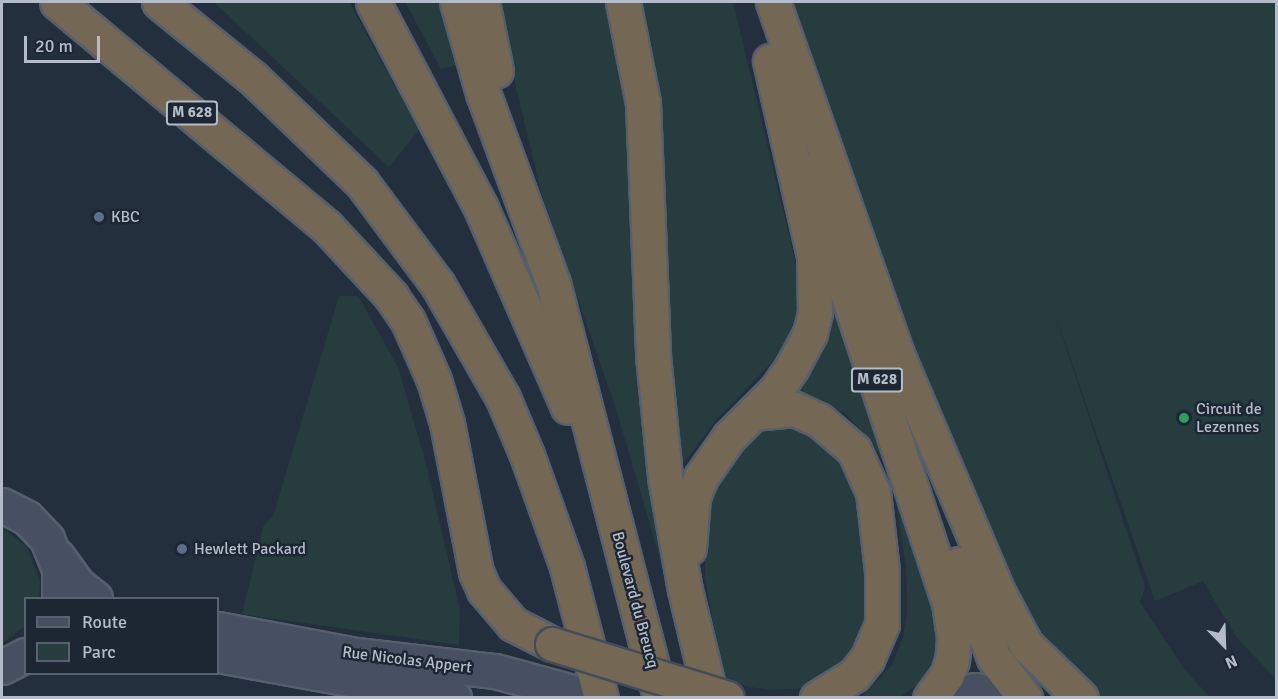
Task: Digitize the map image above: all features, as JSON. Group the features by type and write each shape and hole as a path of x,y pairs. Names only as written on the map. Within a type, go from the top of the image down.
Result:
{"highway":[{"name":"M 628","path":"57,2 326,226 391,296 408,321 434,380 449,433 476,572 484,590 513,624 552,644 727,698"},
{"path":"159,2 253,78 354,174 405,235 438,285 503,398 527,455 567,567 601,698"},
{"path":"373,2 481,208 608,503"},
{"path":"457,2 483,93 518,182 553,283 608,503"},
{"path":"482,2 518,182"},
{"name":"M 628","path":"751,2 949,602 954,639 952,660 947,675 930,698"},
{"name":"M 628","path":"773,2 896,352 930,475 983,633 994,658 1025,698"},
{"path":"627,15 646,142 653,356 665,477 685,590 711,698"},
{"name":"M 628","path":"701,651 689,553 693,497 714,455 776,390 802,349 815,313 814,256 770,61"},
{"name":"M 628","path":"896,352 1013,622 1043,664 1081,698"},
{"path":"753,413 795,409 819,420 854,450 873,492 882,571 882,624 867,659 854,675 817,698"},
{"name":"Boulevard du Breucq","path":"608,503 660,698"}],"main road":[{"path":"2,505 27,518 78,584 94,597"},
{"path":"52,549 59,569 59,597"},
{"name":"Rue Nicolas Appert","path":"219,629 356,655 520,676 595,698"},
{"name":"Rue Nicolas Appert","path":"219,655 454,698"},
{"path":"938,698 975,690 1014,698"}],"green space":[{"path":"214,2 349,2 419,130 389,167"},
{"path":"405,2 449,2 460,65 441,69"},
{"path":"496,2 733,2 799,277 797,315 781,353 716,420 680,468 668,385 660,133 655,71 645,24 630,29 621,70 628,132 636,337 647,450 688,660 682,658 660,559 617,412 541,192"},
{"path":"791,2 1276,2 1276,679 1237,638 1203,581 1155,601 1053,309 1145,587 1140,602 1184,669 1210,697 1097,697 1037,642 959,471"},
{"path":"834,287 939,602 937,652 920,683 900,697 861,697 892,665 903,638 907,611 906,567 892,475 870,440 846,414 817,402 789,397"},
{"path":"339,296 358,296 398,367 425,460 460,610 459,645 242,614 263,527 273,516"},
{"path":"787,425 804,429 840,455 855,482 870,560 867,630 855,656 831,675 802,688 774,690 748,687 723,676 705,578 705,546 711,491 723,468 754,433"},
{"path":"2,527 27,547 40,582 39,597 24,597 24,627 2,644"}],"place":[{"name":"KBC","path":"99,217"},
{"name":"Circuit de Lezennes","path":"1184,418"},
{"name":"Hewlett Packard","path":"182,549"}]}
